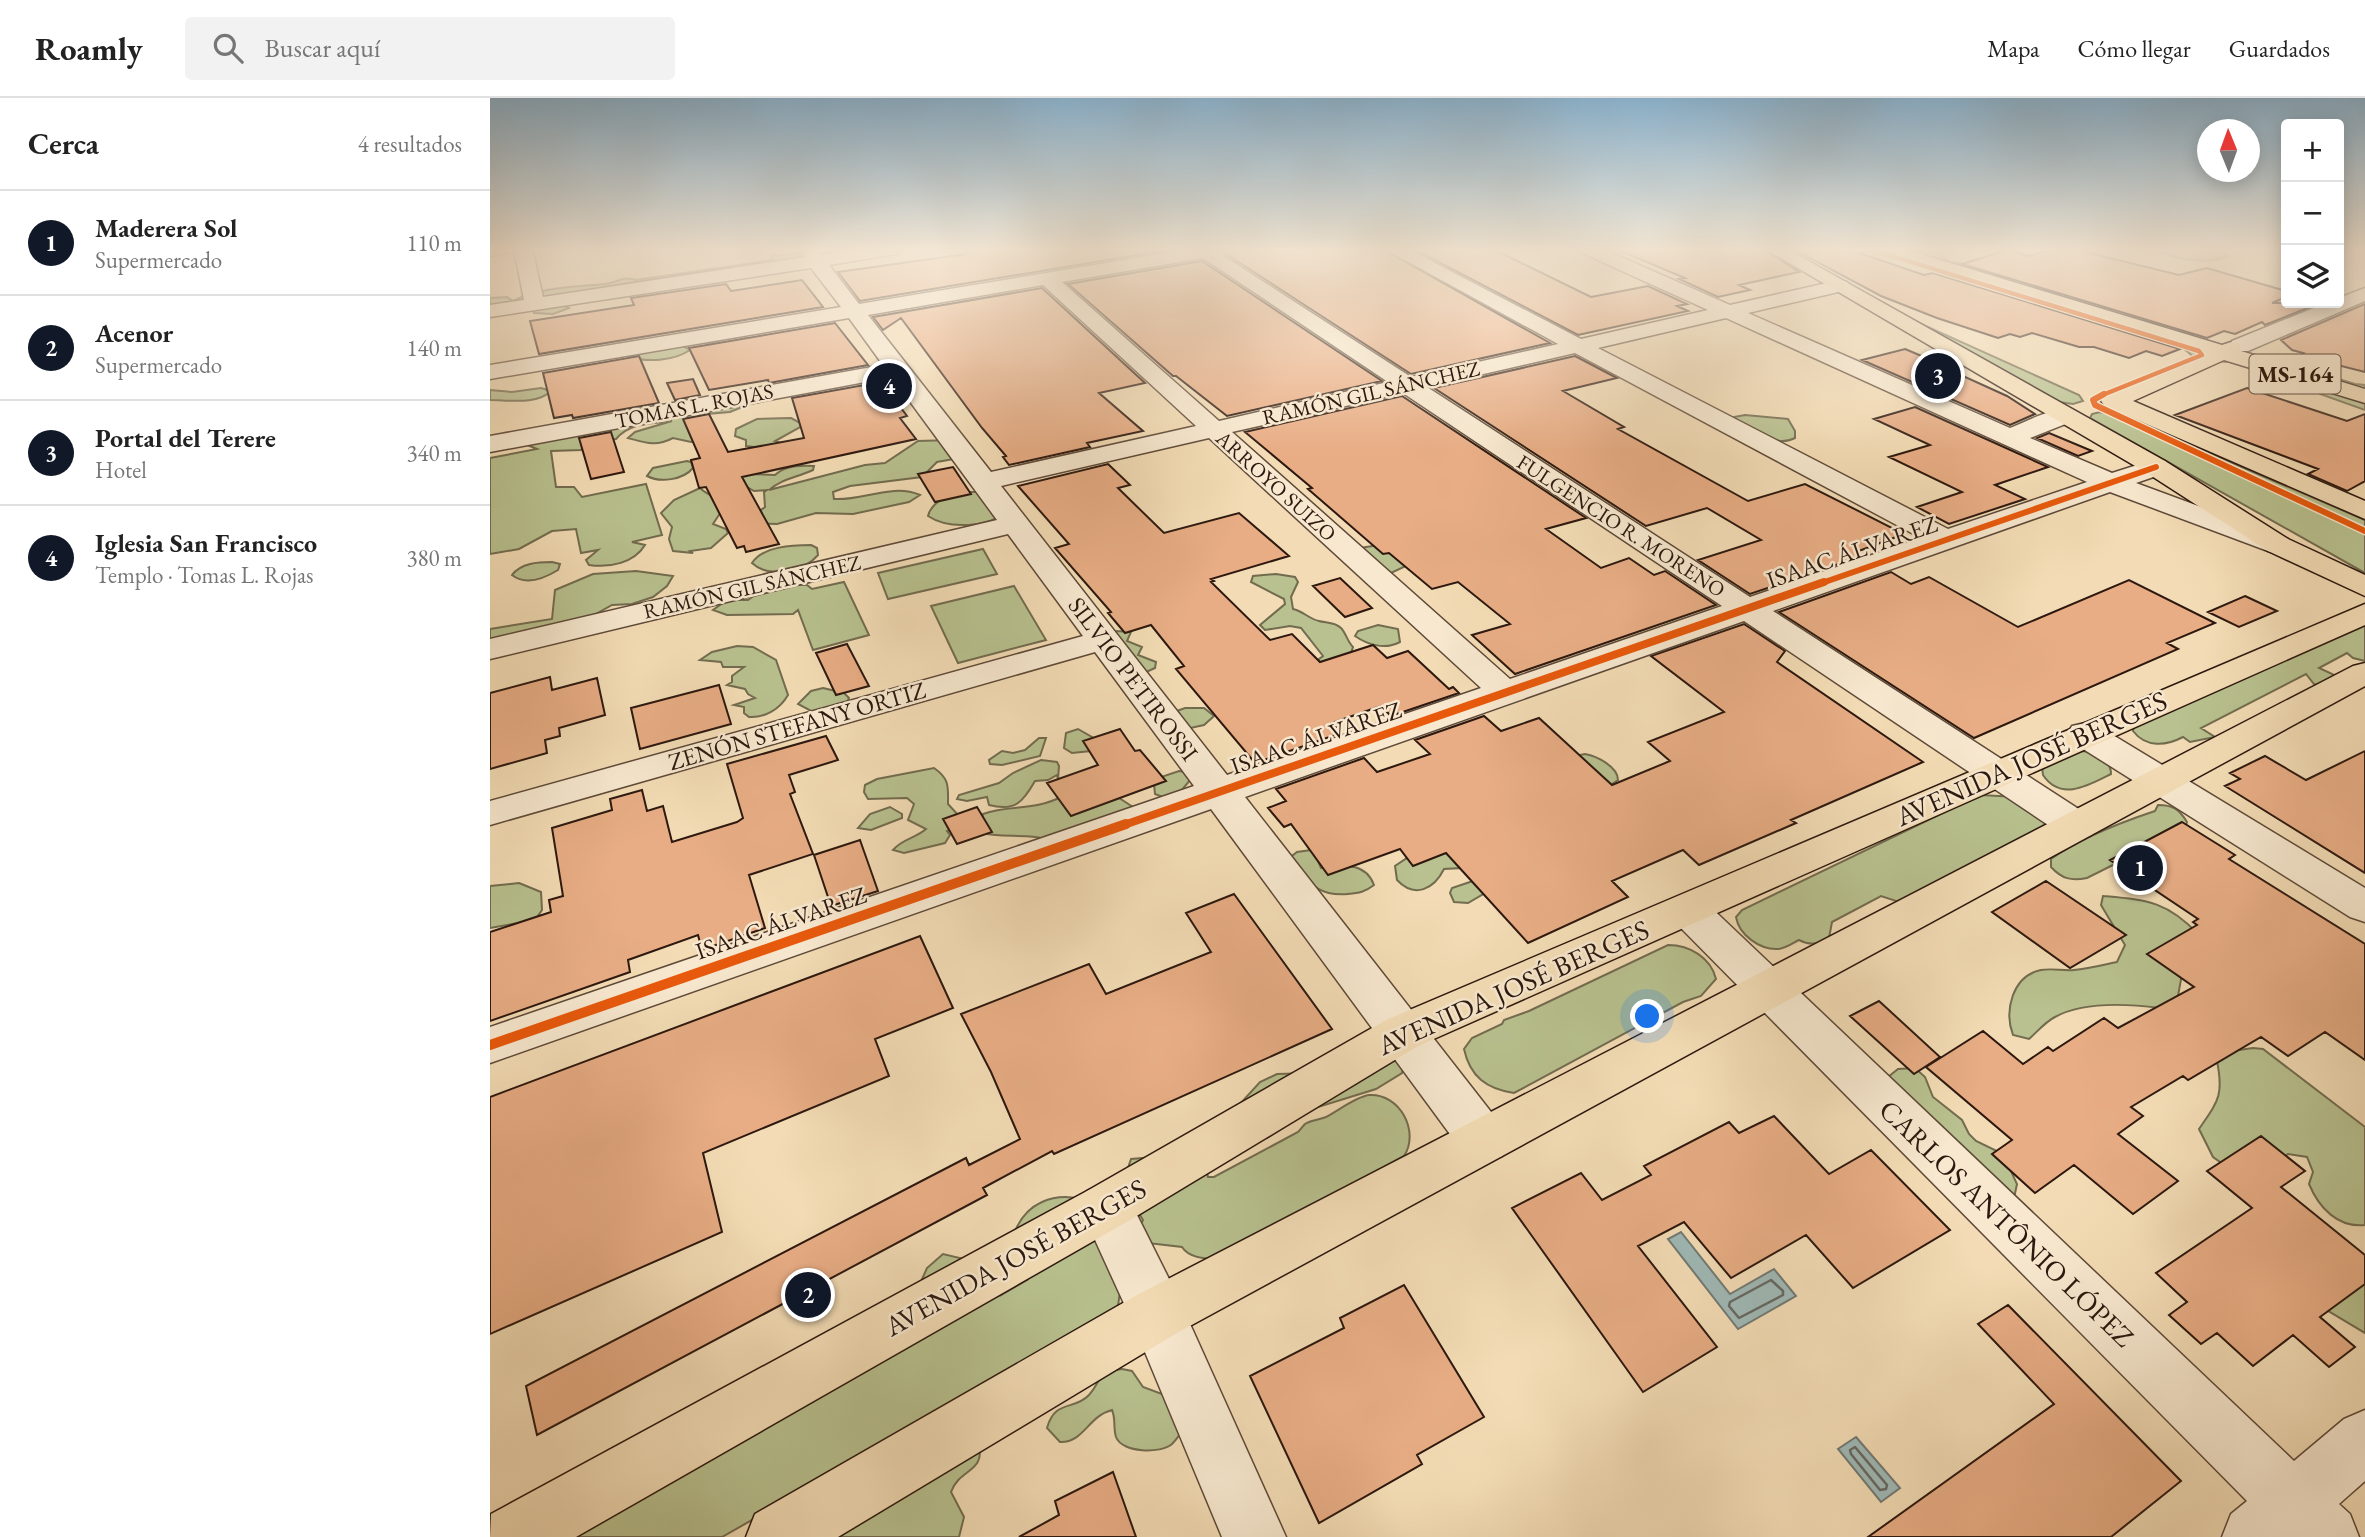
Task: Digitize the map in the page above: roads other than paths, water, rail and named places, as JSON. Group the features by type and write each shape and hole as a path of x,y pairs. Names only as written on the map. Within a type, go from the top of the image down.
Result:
{"main road":[{"path":"1892,316 2155,467 2278,545 2365,587"},
{"name":"MS-164","path":"2118,316 2365,383"},
{"name":"MS-164","path":"2130,316 2365,396"},
{"path":"2232,349 2113,401 2365,511"},
{"name":"AVENIDA JOSÉ BERGES","path":"514,1537 1106,1207 1402,1033 2365,613"},
{"path":"778,1537 1157,1314 2365,673"}],"street":[{"path":"490,372 822,316"},
{"name":"SILVIO PETIROSSI","path":"857,316 1484,1141"},
{"name":"ARROYO SUIZO","path":"1088,316 1506,693"},
{"name":"FULGENCIO R. MORENO","path":"1307,316 1407,385 2077,826"},
{"path":"1521,316 1946,540"},
{"name":"RAMÓN GIL SÁNCHEZ","path":"983,482 1711,316"},
{"path":"1738,316 2111,482 2278,545"},
{"path":"2232,349 2311,316"},
{"name":"TOMAS L. ROJAS","path":"490,444 897,369"},
{"path":"2010,437 2064,416"},
{"name":"ISAAC ÁLVAREZ","path":"490,1045 2155,467"},
{"name":"RAMÓN GIL SÁNCHEZ","path":"490,649 1015,524"},
{"name":"ZENÓN STEFANY ORTIZ","path":"490,813 1103,640"},
{"path":"2085,734 2365,906"},
{"name":"CARLOS ANTÔNIO LÓPEZ","path":"1686,909 1769,990 2291,1526"},
{"path":"1106,1207 1157,1314 1254,1537"},
{"path":"2291,1526 2365,1440"}],"water":[{"path":"1681,1232 1730,1294 1774,1269 1796,1296 1738,1329 1668,1239"},
{"path":"1856,1437 1900,1488 1881,1502 1838,1449"}],"place":[{"name":"Portal del Terere","path":"1938,376"},
{"name":"Iglesia San Francisco","path":"889,386"},
{"name":"Maderera Sol","path":"2140,868"},
{"name":"Acenor","path":"808,1295"}]}
